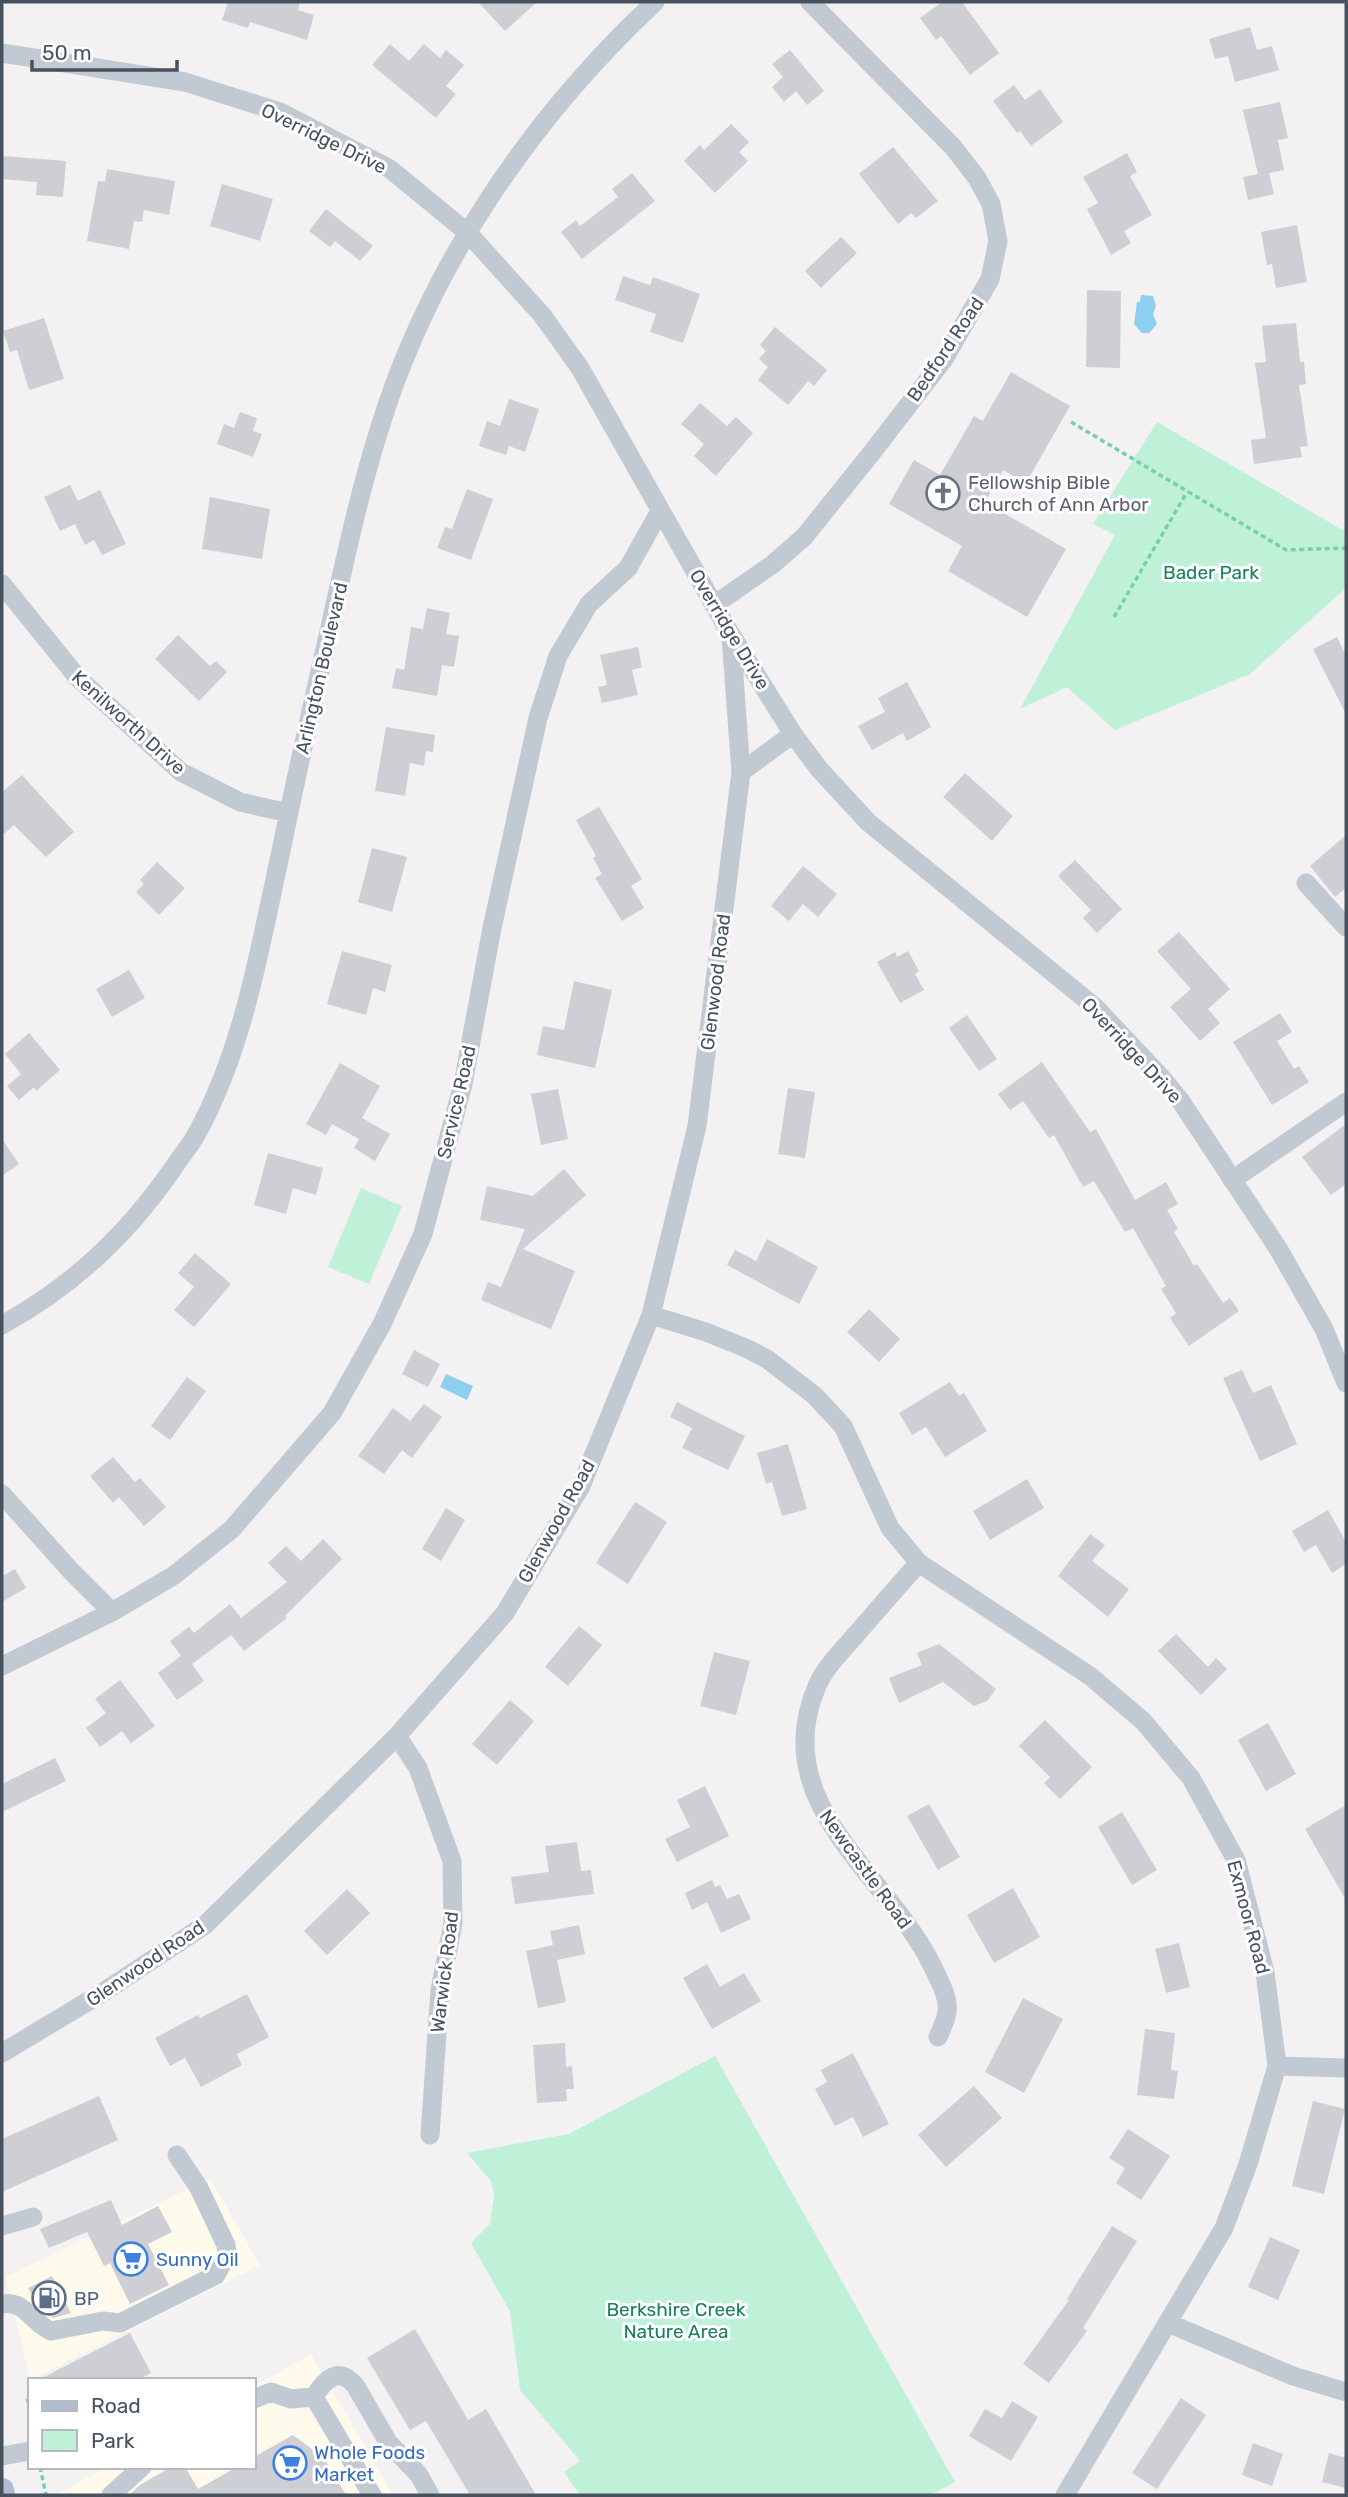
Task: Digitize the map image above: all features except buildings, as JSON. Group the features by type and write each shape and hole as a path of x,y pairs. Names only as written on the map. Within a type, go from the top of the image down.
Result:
{"main road":[{"path":"2,2490 3,2495"}],"street":[{"name":"Arlington Boulevard","path":"2,1325 35,1306 75,1277 118,1239 161,1185 196,1134 231,1055 260,946 354,520 380,425 400,371 431,301 499,183 544,121 601,55 655,2"},
{"name":"Bedford Road","path":"714,605 773,564 804,537 870,455 944,359 990,279 998,241 991,204 977,178 953,147 810,2"},
{"name":"Overridge Drive","path":"2,53 185,82 280,112 390,169 468,233 542,315 580,368 730,633 793,734 819,769 868,822 1095,1007 1161,1077 1180,1100 1279,1250 1324,1329 1346,1383"},
{"name":"Service Road","path":"2,1666 112,1612 173,1576 232,1529 332,1413 382,1324 423,1234 463,1084 492,928 538,719 558,656 589,604 628,568 660,511"},
{"name":"Kenilworth Drive","path":"2,584 78,678 181,772 240,802 289,813"},
{"name":"Glenwood Road","path":"2,2053 102,1993 205,1925 397,1736 505,1613 581,1486 651,1315 697,1126 741,772 730,633"},
{"path":"741,772 793,734"},
{"path":"1306,883 1346,927"},
{"path":"1232,1180 1346,1102"},
{"name":"Exmoor Road","path":"651,1315 706,1332 748,1349 767,1359 814,1395 843,1426 890,1528 919,1563 1090,1676 1143,1721 1191,1779 1236,1860 1265,1972 1277,2066 1248,2164 1224,2228 1065,2495"},
{"path":"2,1494 112,1612"},
{"name":"Newcastle Road","path":"919,1563 834,1660 817,1684 807,1714 804,1742 807,1770 815,1796 834,1829 908,1926 945,1992 947,2012 938,2037"},
{"name":"Warwick Road","path":"397,1736 418,1768 452,1861 453,1923 440,1990 430,2135"},
{"path":"1277,2066 1346,2068"},
{"path":"2,2304 12,2302 23,2308 51,2331 103,2321 120,2323 216,2275 227,2255 226,2245 199,2188 177,2155"},
{"path":"2,2226 33,2217"},
{"path":"1168,2323 1293,2376 1346,2392"},
{"path":"256,2398 271,2392 291,2399 314,2397 328,2379 339,2375 348,2377 388,2442 419,2475 430,2495"},
{"path":"314,2397 372,2495"},
{"path":"2,2456 28,2451"},
{"path":"111,2495 140,2469"}],"path":[{"path":"1071,422 1286,550 1346,548"},
{"path":"1114,617 1187,492"},
{"path":"40,2469 46,2495"}],"shaded area":[{"path":"210,2178 260,2265 34,2378 30,2378 6,2277"},
{"path":"311,2354 393,2495 56,2495 102,2469 256,2469 256,2385"}],"green space":[{"name":"Bader Park","path":"1157,422 1346,532 1346,588 1250,674 1115,730 1067,687 1020,709 1115,535 1093,524"},
{"path":"361,1188 402,1206 369,1284 328,1267"},
{"name":"Berkshire Creek Nature Area","path":"715,2056 955,2482 930,2495 580,2495 564,2472 580,2461 520,2390 510,2311 471,2243 490,2224 494,2196 491,2181 467,2153 569,2134"}],"water":[{"path":"1141,295 1153,296 1156,306 1153,314 1157,324 1149,333 1142,333 1134,324 1137,302 1140,302"},
{"path":"446,1374 473,1386 467,1400 440,1387"}],"place":[{"name":"Fellowship Bible Church of Ann Arbor","path":"943,493"},
{"name":"Sunny Oil","path":"131,2259"},
{"name":"BP","path":"49,2298"},
{"name":"Whole Foods Market","path":"290,2463"}]}
